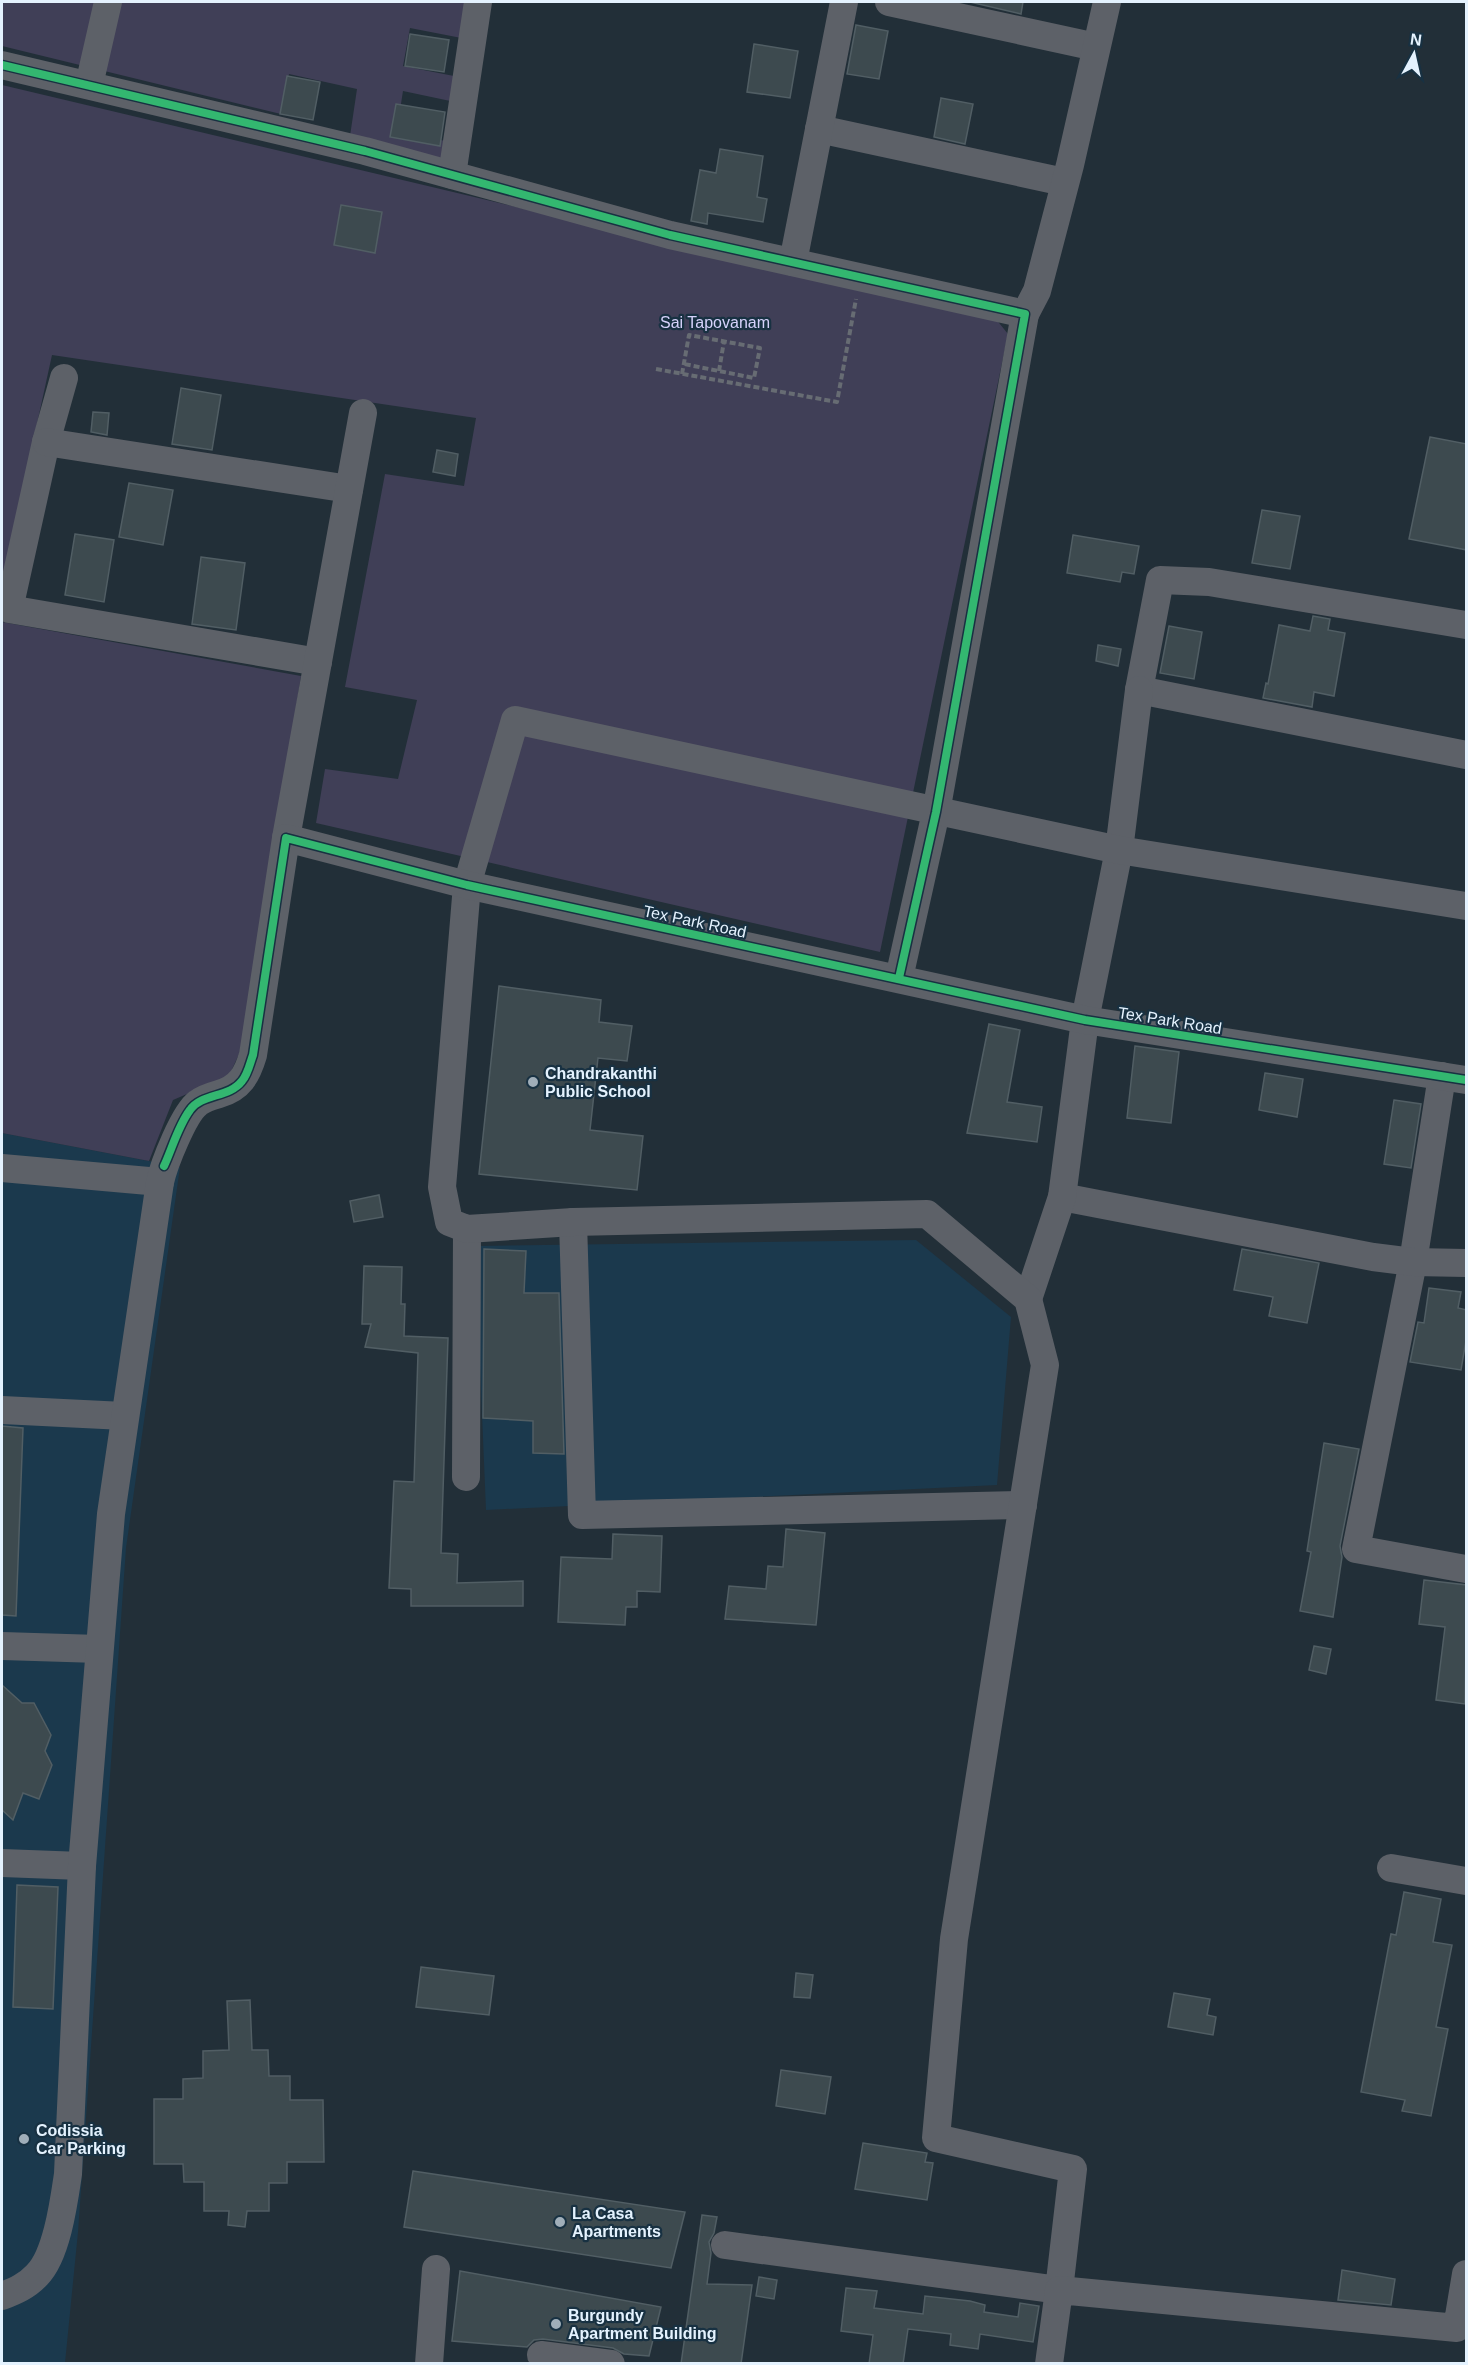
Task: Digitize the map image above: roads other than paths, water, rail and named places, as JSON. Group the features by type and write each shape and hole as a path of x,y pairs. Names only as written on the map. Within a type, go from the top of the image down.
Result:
{"street":[{"path":"88,85 108,2"},
{"path":"452,175 478,2"},
{"path":"793,262 844,2"},
{"path":"890,2 974,11 1096,47"},
{"path":"899,978 936,812 1025,314 1037,291 1107,2"},
{"path":"2,65 365,151 670,235 1025,314"},
{"path":"819,129 1064,182"},
{"path":"64,378 46,442 9,609 318,662"},
{"path":"2,2296 22,2288 39,2274 47,2260 61,2217 68,2174 82,1866 111,1514 162,1174 190,1110 198,1102 234,1089 243,1080 253,1055 286,838 363,413"},
{"path":"46,442 349,489"},
{"path":"1049,2364 1073,2169 936,2138 954,1940 1045,1365 1028,1299 1062,1197 1085,1020 1119,850 1138,690 1160,580 1209,582 1467,625"},
{"path":"1138,690 1467,756"},
{"path":"1028,1299 927,1214 573,1222 467,1229 449,1222 442,1187 467,885 515,720 1119,850 1467,906"},
{"name":"Tex Park Road","path":"286,838 467,885 1085,1020 1454,1078"},
{"path":"1454,1078 1413,1262 1356,1550 1467,1569"},
{"path":"2,1168 162,1174"},
{"path":"1062,1197 1373,1257 1413,1262 1467,1263"},
{"path":"573,1222 582,1515 1023,1504"},
{"path":"466,1477 467,1229"},
{"path":"2,1410 124,1416"},
{"path":"2,1646 99,1649"},
{"path":"2,1863 82,1866"},
{"path":"1391,1868 1467,1881"},
{"path":"725,2245 1059,2290 1462,2328 1467,2274"},
{"path":"429,2364 436,2269"},
{"path":"541,2355 611,2364"}],"place":[{"name":"Chandrakanthi Public School","path":"533,1082"},
{"name":"Codissia Car Parking","path":"24,2139"},
{"name":"La Casa Apartments","path":"560,2222"},
{"name":"Burgundy Apartment Building","path":"556,2324"}],"park label":[{"name":"Sai Tapovanam","path":"715,322"}]}
